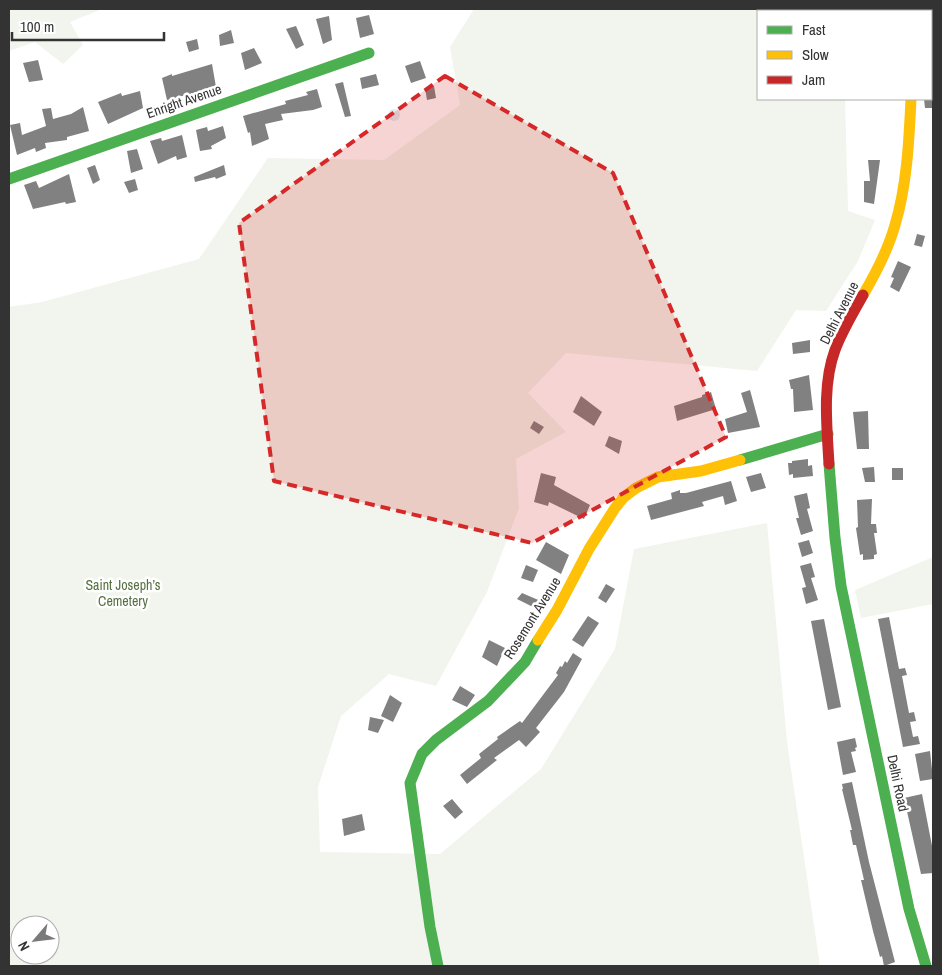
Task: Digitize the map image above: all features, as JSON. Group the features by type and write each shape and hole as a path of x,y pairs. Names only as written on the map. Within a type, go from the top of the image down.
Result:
{"street":[{"name":"Enright Avenue","path":"9,179 369,53"},
{"name":"Delhi Avenue","path":"845,605 834,532 828,434 828,386 831,363 838,341 867,291 877,269 896,220 910,132 911,100"},
{"name":"Rosemont Avenue","path":"438,966 430,927 410,783 422,754 436,740 488,701 525,662 615,508 636,488 658,477 701,471 828,434"},
{"name":"Delhi Road","path":"845,605 909,908 926,966"}],"highlighted area":[{"path":"445,76 613,173 726,437 532,543 274,481 239,223"}],"green space":[{"path":"9,9 102,9 70,22 83,45 63,64 35,42 9,51"},
{"name":"Saint Joseph’s Cemetery","path":"474,9 843,9 757,10 757,100 845,100 848,211 875,220 858,261 826,311 796,310 757,371 566,353 528,393 566,432 516,459 519,508 487,592 436,686 389,674 341,716 318,787 320,852 440,854 541,769 615,649 634,549 767,523 787,742 820,966 9,966 9,307 42,302 199,259 268,158 384,160 460,105 450,47"},
{"path":"933,557 933,604 861,618 855,590"}],"shaded area":[{"path":"394,109 400,115 394,121 388,115"}],"building":[{"path":"369,15 374,34 360,38 356,18"},
{"path":"329,16 332,40 323,44 316,19"},
{"path":"296,26 304,45 296,49 286,29"},
{"path":"231,30 234,43 220,46 219,35"},
{"path":"197,39 199,49 189,52 186,42"},
{"path":"254,48 262,63 245,70 241,53"},
{"path":"38,60 43,80 29,82 23,63"},
{"path":"420,61 426,78 411,83 405,66"},
{"path":"212,64 216,87 167,100 162,78"},
{"path":"376,74 379,85 362,89 360,78"},
{"path":"343,82 351,116 345,117 335,84"},
{"path":"434,86 436,98 427,100 425,88"},
{"path":"317,89 322,107 281,114 283,120 265,124 269,139 252,146 250,132 248,133 243,116 286,104 285,101 308,95 306,92"},
{"path":"140,91 143,108 108,124 98,102 121,93 122,96"},
{"path":"933,99 933,108 925,108 924,100"},
{"path":"83,107 89,131 67,137 67,140 45,143 46,148 36,152 35,148 17,155 10,125 20,123 22,135 46,126 42,109 51,108 53,119 71,114"},
{"path":"223,126 226,138 211,146 212,149 200,151 196,130 207,127 208,131"},
{"path":"182,135 187,157 177,160 176,156 158,164 150,141 161,138 162,141"},
{"path":"137,149 143,169 131,173 127,151"},
{"path":"868,160 880,160 874,204 864,202 864,181 870,181"},
{"path":"95,165 100,180 93,184 87,168"},
{"path":"224,165 226,175 216,179 215,177 195,182 194,177"},
{"path":"69,174 76,202 66,204 65,202 33,209 24,185 36,181 39,188"},
{"path":"135,179 138,190 129,193 124,182"},
{"path":"917,234 925,236 922,247 914,245"},
{"path":"898,261 911,267 899,292 890,287 894,278 891,277"},
{"path":"810,340 810,352 793,354 792,343"},
{"path":"809,375 813,410 794,412 793,389 791,389 789,380"},
{"path":"750,390 760,427 728,433 725,419 747,412 741,393"},
{"path":"711,392 716,409 677,421 674,406"},
{"path":"581,396 602,412 594,426 573,412"},
{"path":"868,411 869,449 857,449 853,412"},
{"path":"534,421 544,427 539,434 530,428"},
{"path":"609,436 622,441 619,454 605,446"},
{"path":"808,459 808,466 812,465 813,476 793,478 793,474 789,475 788,463"},
{"path":"874,467 875,482 865,482 862,468"},
{"path":"892,468 903,468 903,480 892,480"},
{"path":"541,473 556,477 554,485 590,505 584,519 549,502 548,506 534,502"},
{"path":"761,473 766,488 751,492 746,477"},
{"path":"731,481 737,501 725,505 723,496 702,502 704,506 651,520 647,506 672,499 671,493 680,490 680,493 686,493"},
{"path":"807,493 810,508 807,509 813,531 801,535 796,518 799,518 794,496"},
{"path":"872,499 871,524 876,524 877,533 874,533 877,554 874,555 874,559 863,560 863,554 860,555 856,528 858,527 857,500"},
{"path":"809,540 813,553 802,557 798,543"},
{"path":"546,542 569,555 561,574 536,560"},
{"path":"811,563 815,577 811,578 818,600 806,604 802,588 806,587 800,566"},
{"path":"526,565 538,570 533,582 521,578"},
{"path":"606,584 615,589 606,603 598,598"},
{"path":"522,593 543,602 539,610 517,599"},
{"path":"588,616 599,623 583,647 572,640"},
{"path":"889,617 899,669 905,668 907,675 902,676 909,713 914,712 916,721 910,722 913,737 918,736 920,744 903,747 878,619"},
{"path":"824,619 841,707 828,710 811,621"},
{"path":"489,640 505,648 497,666 482,657"},
{"path":"573,653 582,659 564,692 536,728 540,732 526,747 519,740 494,758 497,760 467,784 460,775 481,758 479,754 498,739 497,737 520,721 522,723 558,675 556,673 560,666 562,667 565,661 567,663"},
{"path":"460,686 475,695 467,707 452,700"},
{"path":"390,695 402,703 393,722 381,716"},
{"path":"370,717 384,720 378,733 368,730"},
{"path":"855,738 856,751 851,752 856,772 843,775 837,742"},
{"path":"930,751 933,779 920,781 915,754"},
{"path":"852,782 869,862 895,962 884,966 873,931 861,880 864,880 856,845 853,845 850,830 852,830 842,789 842,784"},
{"path":"922,794 933,851 933,873 921,874 904,798"},
{"path":"452,799 463,812 455,819 443,806"},
{"path":"362,814 365,830 344,836 342,819"}],"traffic: fast":[{"path":"9,179 369,53"},
{"path":"740,460 828,434"},
{"path":"829,464 841,586 909,909 926,966"},
{"path":"438,966 430,927 410,783 422,754 436,740 488,701 525,662 538,640"}],"traffic: slow":[{"path":"863,295 885,252 899,210 907,163 911,100"},
{"path":"538,640 557,610 589,549 624,497 636,488 658,477 701,471 740,460"}],"traffic: jam":[{"path":"829,464 826,406 828,377 835,350 863,295"}]}
